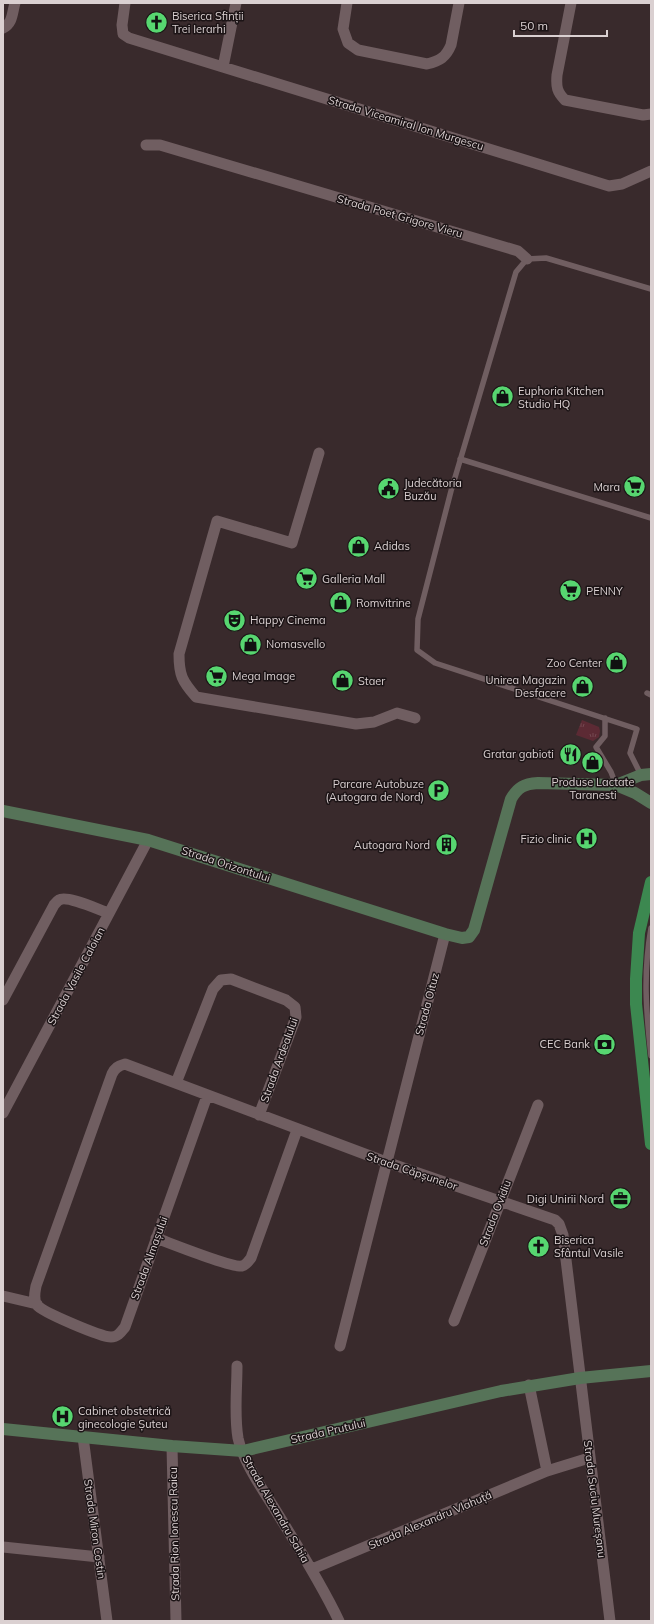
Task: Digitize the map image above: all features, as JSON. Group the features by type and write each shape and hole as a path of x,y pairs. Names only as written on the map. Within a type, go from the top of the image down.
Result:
{"main road":[{"path":"651,882 640,933 636,979 636,1004 651,1144"}],"street":[{"path":"3,28 11,20 14,3"},
{"name":"Strada Viceamiral Ion Murgescu","path":"125,3 122,29 123,34 129,38 609,186 622,184 651,171"},
{"path":"223,67 236,3"},
{"path":"347,3 343,29 348,43 358,50 427,64 437,62 444,58 448,51 451,45 459,3"},
{"path":"571,3 557,75 556,86 558,94 565,100 643,115 651,114"},
{"name":"Strada Poet Grigore Vieru","path":"146,145 160,145 518,251 527,259"},
{"path":"319,454 292,543 217,521 180,654 180,668 185,684 196,697 356,724 374,722 397,714 415,718"},
{"path":"616,785 646,774"},
{"path":"445,934 462,938 469,937 474,930 511,799 521,786 528,783 616,785 635,792 651,802"},
{"name":"Strada Orizontului","path":"3,810 148,840 445,934"},
{"name":"Strada Vasile Caloian","path":"3,1113 148,840"},
{"path":"3,1000 58,900 70,900 109,913"},
{"name":"Strada Oituz","path":"340,1346 445,934"},
{"name":"Strada Ardealului","path":"176,1084 214,989 221,980 230,979 286,1000 295,1006 296,1017 259,1116"},
{"name":"Strada Căpșunelor","path":"37,1304 34,1296 36,1286 112,1074 120,1065 125,1064 296,1130 555,1220 559,1224 562,1235 580,1378"},
{"name":"Strada Almașului","path":"3,1296 37,1304 44,1311 109,1338 116,1336 125,1327 207,1096"},
{"name":"Strada Ovidiu","path":"454,1321 538,1105"},
{"path":"156,1238 229,1264 242,1266 246,1264 251,1258 296,1130"},
{"name":"Strada Alexandru Sahia","path":"237,1366 238,1440 253,1474 312,1569 339,1621"},
{"name":"Strada Prutului","path":"3,1429 172,1446 243,1451 529,1385 651,1371"},
{"name":"Strada Suciu Mureșanu","path":"580,1378 610,1621"},
{"path":"529,1385 547,1471"},
{"name":"Strada Miron Costin","path":"83,1437 107,1621"},
{"name":"Strada Rion Ionescu Raicu","path":"172,1446 176,1621"},
{"name":"Strada Alexandru Vlahuță","path":"312,1569 547,1471 589,1458"},
{"path":"3,1547 99,1557"}],"lane":[{"path":"646,774 630,753 637,729 435,662 417,650 418,619 460,459 516,272 527,259 546,258 651,289"},
{"path":"460,459 651,518"},
{"path":"605,718 605,736 596,747 611,772 616,785"},
{"path":"651,928 645,980 651,1056"}],"green space":[{"path":"582,720 599,727 599,737 593,741 576,735"}],"place":[{"name":"Biserica Sfinții Trei Ierarhi","path":"156,22"},
{"name":"Euphoria Kitchen Studio HQ","path":"502,397"},
{"name":"Mara","path":"635,487"},
{"name":"Judecătoria Buzău","path":"389,489"},
{"name":"Adidas","path":"359,546"},
{"name":"Galleria Mall","path":"307,579"},
{"name":"PENNY","path":"571,591"},
{"name":"Romvitrine","path":"340,603"},
{"name":"Happy Cinema","path":"234,620"},
{"name":"Nomasvello","path":"251,644"},
{"name":"Zoo Center","path":"617,663"},
{"name":"Mega Image","path":"216,676"},
{"name":"Staer","path":"342,681"},
{"name":"Unirea Magazin Desfacere","path":"582,686"},
{"name":"Gratar gabioti","path":"570,754"},
{"name":"Produse Lactate Taranesti","path":"593,762"},
{"name":"Parcare Autobuze (Autogara de Nord)","path":"439,790"},
{"name":"Fizio clinic","path":"587,839"},
{"name":"Autogara Nord","path":"446,845"},
{"name":"CEC Bank","path":"605,1044"},
{"name":"Digi Unirii Nord","path":"620,1199"},
{"name":"Biserica Sfântul Vasile","path":"538,1246"},
{"name":"Cabinet obstetrică ginecologie Șuteu","path":"63,1417"}]}
